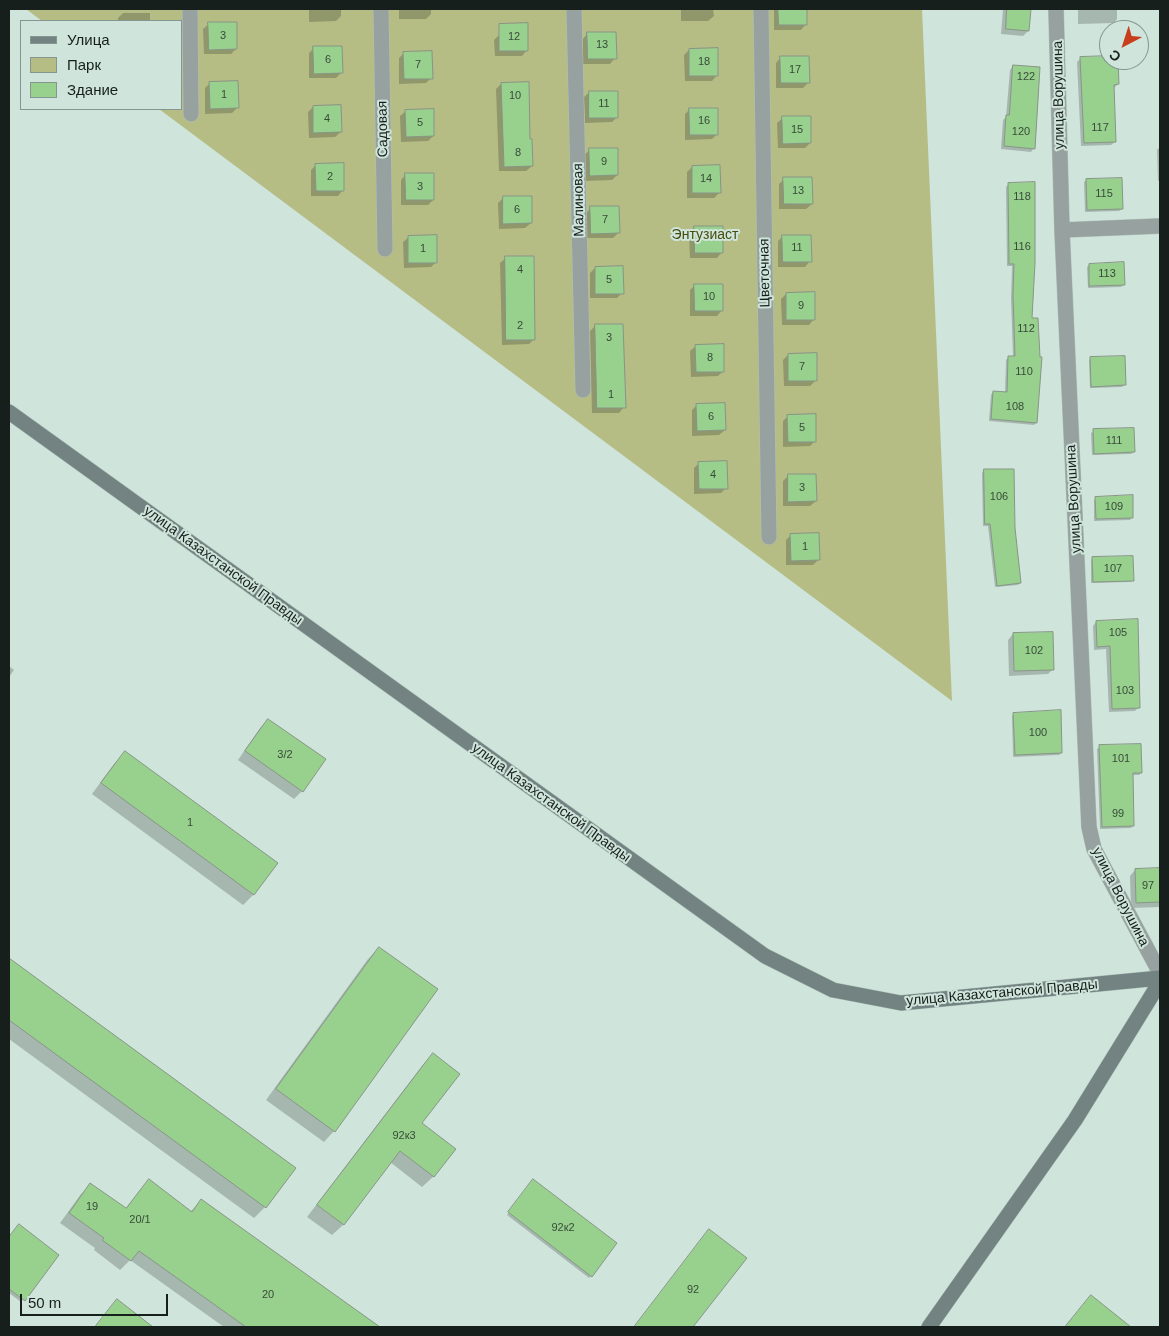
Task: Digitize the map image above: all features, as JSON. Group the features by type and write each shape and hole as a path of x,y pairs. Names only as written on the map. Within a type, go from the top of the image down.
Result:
{"street":[{"path":"190,9 191,114"},
{"name":"Садовая","path":"381,9 385,249"},
{"name":"Малиновая","path":"574,9 583,390"},
{"name":"Цветочная","path":"761,9 769,537"},
{"name":"улица Ворушина","path":"1056,9 1062,230 1089,827 1094,849 1160,973"},
{"path":"1062,230 1160,226"},
{"name":"улица Казахстанской Правды","path":"9,412 764,956 833,990 901,1003 1160,978"},
{"path":"929,1327 1075,1120 1160,982"}],"green space":[{"name":"Энтузиаст","path":"26,9 922,9 952,701 160,110 182,110 182,20 41,20"}],"building":[{"path":"778,9 807,9 807,25 779,25"},
{"path":"1007,9 1031,9 1029,31 1006,29"},
{"path":"208,22 237,22 237,49 209,50"},
{"path":"528,23 528,51 499,51 499,24"},
{"path":"587,32 616,32 617,59 588,59"},
{"path":"313,46 342,46 343,73 314,74"},
{"path":"718,48 718,76 689,76 689,49"},
{"path":"432,51 433,79 404,79 403,52"},
{"path":"780,56 809,56 810,83 781,83"},
{"path":"1099,56 1099,70 1118,70 1119,84 1114,85 1116,142 1084,143 1080,57"},
{"path":"1013,65 1040,67 1035,149 1004,146 1006,115 1009,115"},
{"path":"238,81 239,108 210,109 209,82"},
{"path":"529,82 530,139 532,139 533,166 504,167 501,83"},
{"path":"589,91 618,91 618,118 589,118"},
{"path":"341,105 342,132 313,133 313,106"},
{"path":"689,108 718,108 718,135 690,135"},
{"path":"434,109 434,136 406,137 405,110"},
{"path":"782,116 811,116 811,143 783,144"},
{"path":"589,148 618,148 618,175 590,176"},
{"path":"344,163 344,191 316,191 315,164"},
{"path":"720,165 721,193 692,193 692,166"},
{"path":"405,173 434,173 434,200 406,200"},
{"path":"783,177 812,177 813,204 784,204"},
{"path":"1122,178 1123,209 1087,210 1086,179"},
{"path":"1035,182 1035,263 1032,318 1038,318 1040,357 1042,357 1037,423 991,419 993,391 1007,392 1008,356 1015,356 1014,264 1009,264 1008,183"},
{"path":"503,196 532,196 532,223 503,224"},
{"path":"590,206 619,206 620,233 591,234"},
{"path":"694,226 723,226 723,253 695,253"},
{"path":"437,235 437,263 408,263 408,236"},
{"path":"782,235 811,235 812,262 783,262"},
{"path":"505,256 534,256 535,340 506,340"},
{"path":"1124,262 1125,285 1089,286 1089,264"},
{"path":"623,266 624,294 595,294 595,267"},
{"path":"694,284 723,284 723,311 695,311"},
{"path":"815,292 815,320 786,320 786,293"},
{"path":"595,324 623,324 626,408 597,408"},
{"path":"724,344 724,372 696,372 695,345"},
{"path":"817,353 817,381 788,381 788,354"},
{"path":"1125,356 1126,385 1091,387 1090,357"},
{"path":"725,403 726,430 697,431 696,404"},
{"path":"816,414 816,442 788,442 787,415"},
{"path":"1134,428 1135,452 1094,454 1093,429"},
{"path":"727,461 728,489 699,489 698,462"},
{"path":"984,469 1014,469 1015,528 1021,583 997,586 990,524 985,524"},
{"path":"788,474 816,474 817,501 788,502"},
{"path":"1133,495 1133,518 1096,519 1095,497"},
{"path":"819,533 820,560 791,561 790,534"},
{"path":"1133,556 1134,581 1093,582 1092,557"},
{"path":"1138,619 1140,708 1112,709 1110,646 1097,647 1096,621"},
{"path":"1053,632 1054,670 1014,671 1013,633"},
{"path":"1061,710 1062,753 1015,755 1013,713"},
{"path":"268,719 326,759 303,792 245,751"},
{"path":"1141,744 1142,773 1133,773 1134,826 1102,827 1099,745"},
{"path":"125,751 278,863 254,895 101,783"},
{"path":"1160,868 1160,902 1136,903 1135,869"},
{"path":"379,947 438,989 335,1132 276,1089"},
{"path":"9,958 296,1168 266,1208 9,1020"},
{"path":"433,1053 460,1074 422,1123 456,1149 434,1177 400,1151 344,1225 317,1205"},
{"path":"149,1179 192,1212 201,1199 380,1327 246,1327 139,1251 131,1261 102,1240 104,1238 69,1213 90,1183 126,1208"},
{"path":"533,1179 617,1243 592,1277 508,1212"},
{"path":"19,1224 59,1255 25,1301 9,1289 9,1237"},
{"path":"709,1229 747,1258 693,1327 634,1327"},
{"path":"1091,1295 1131,1327 1065,1327"},
{"path":"117,1299 153,1327 95,1327"}]}
